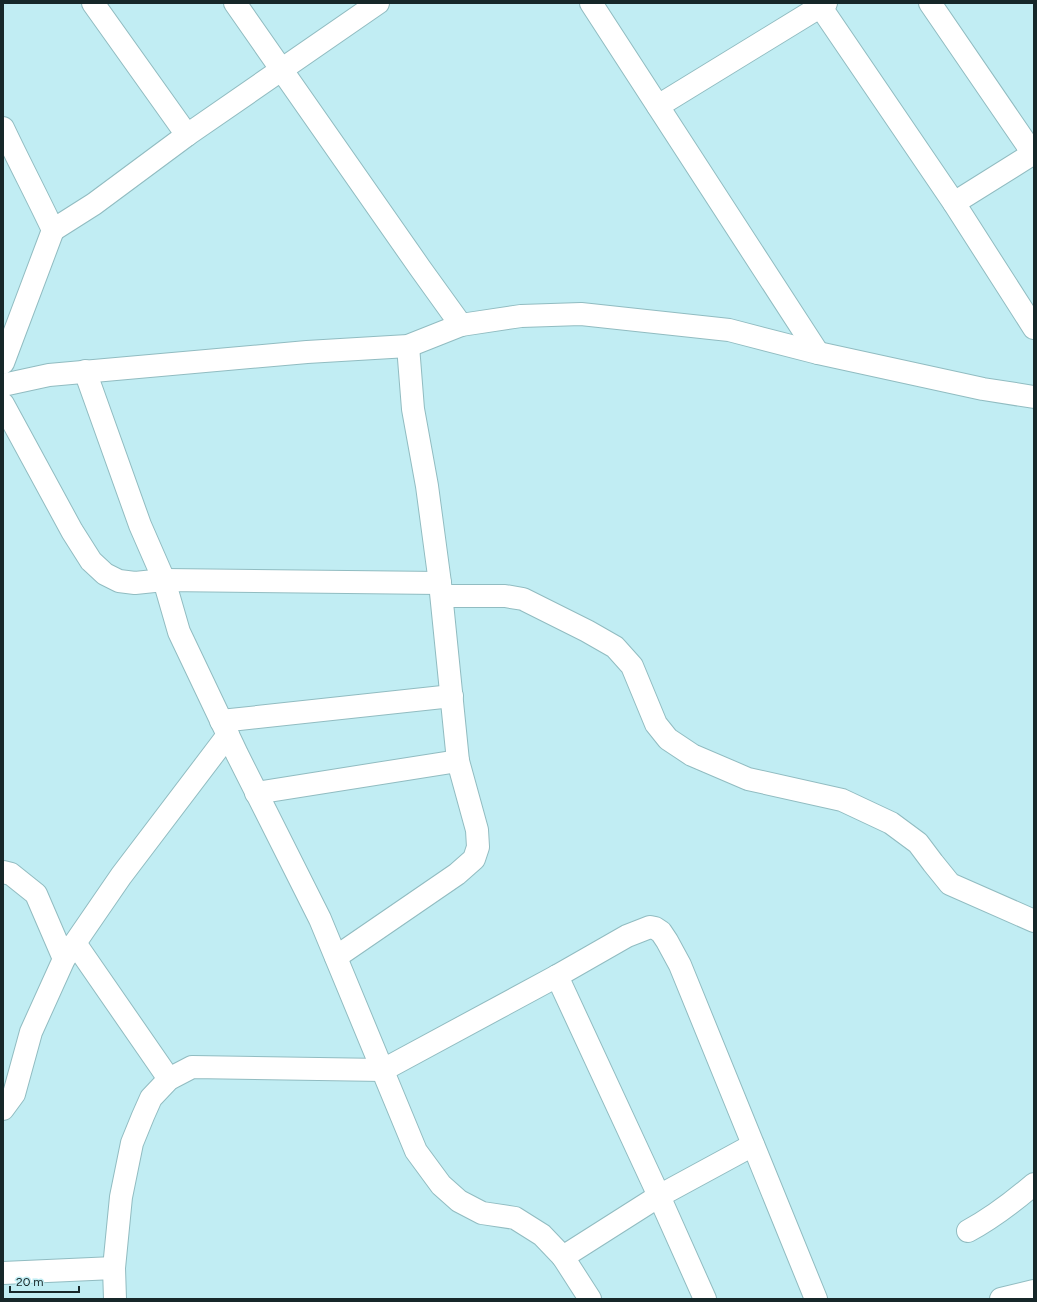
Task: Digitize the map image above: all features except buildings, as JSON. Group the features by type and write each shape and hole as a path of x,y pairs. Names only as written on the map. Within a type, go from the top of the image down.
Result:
{"street":[{"path":"93,3 187,135"},
{"path":"236,3 372,200 461,325"},
{"path":"3,363 53,230 94,204 187,135 378,3"},
{"path":"591,3 818,353"},
{"path":"930,3 1034,154 954,203"},
{"path":"658,106 822,4 954,203 1034,328"},
{"path":"3,128 53,230"},
{"path":"3,385 49,375 85,371 307,352 408,346 461,325 521,316 581,314 729,330 818,353 983,390 1034,397"},
{"path":"336,957 457,874 474,859 478,848 477,830 458,761 441,590 427,486 413,409 408,346"},
{"path":"85,371 140,525 164,580 179,632 224,728 320,919 416,1151 441,1185 459,1201 482,1213 515,1218 542,1235 563,1257 590,1299"},
{"path":"3,404 72,530 91,561 105,574 120,581 135,583 164,580 441,590 523,599 587,631 615,647 632,666 656,724 668,739 692,755 748,778 842,800 891,823 918,843 950,884 1034,922"},
{"path":"3,1108 14,1094 31,1032 69,951 224,728 452,696"},
{"path":"256,793 458,761"},
{"path":"3,872 11,874 36,894 69,951 169,1079"},
{"path":"115,1299 114,1268 121,1197 132,1143 151,1098 169,1079 192,1067 382,1070 557,976 627,936 650,927 661,932 680,965 816,1299"},
{"path":"557,976 705,1299"},
{"path":"563,1257 659,1196 753,1145"},
{"path":"968,1231 1015,1201 1034,1184"},
{"path":"3,1273 114,1268"},
{"path":"1001,1299 1034,1291"}]}
